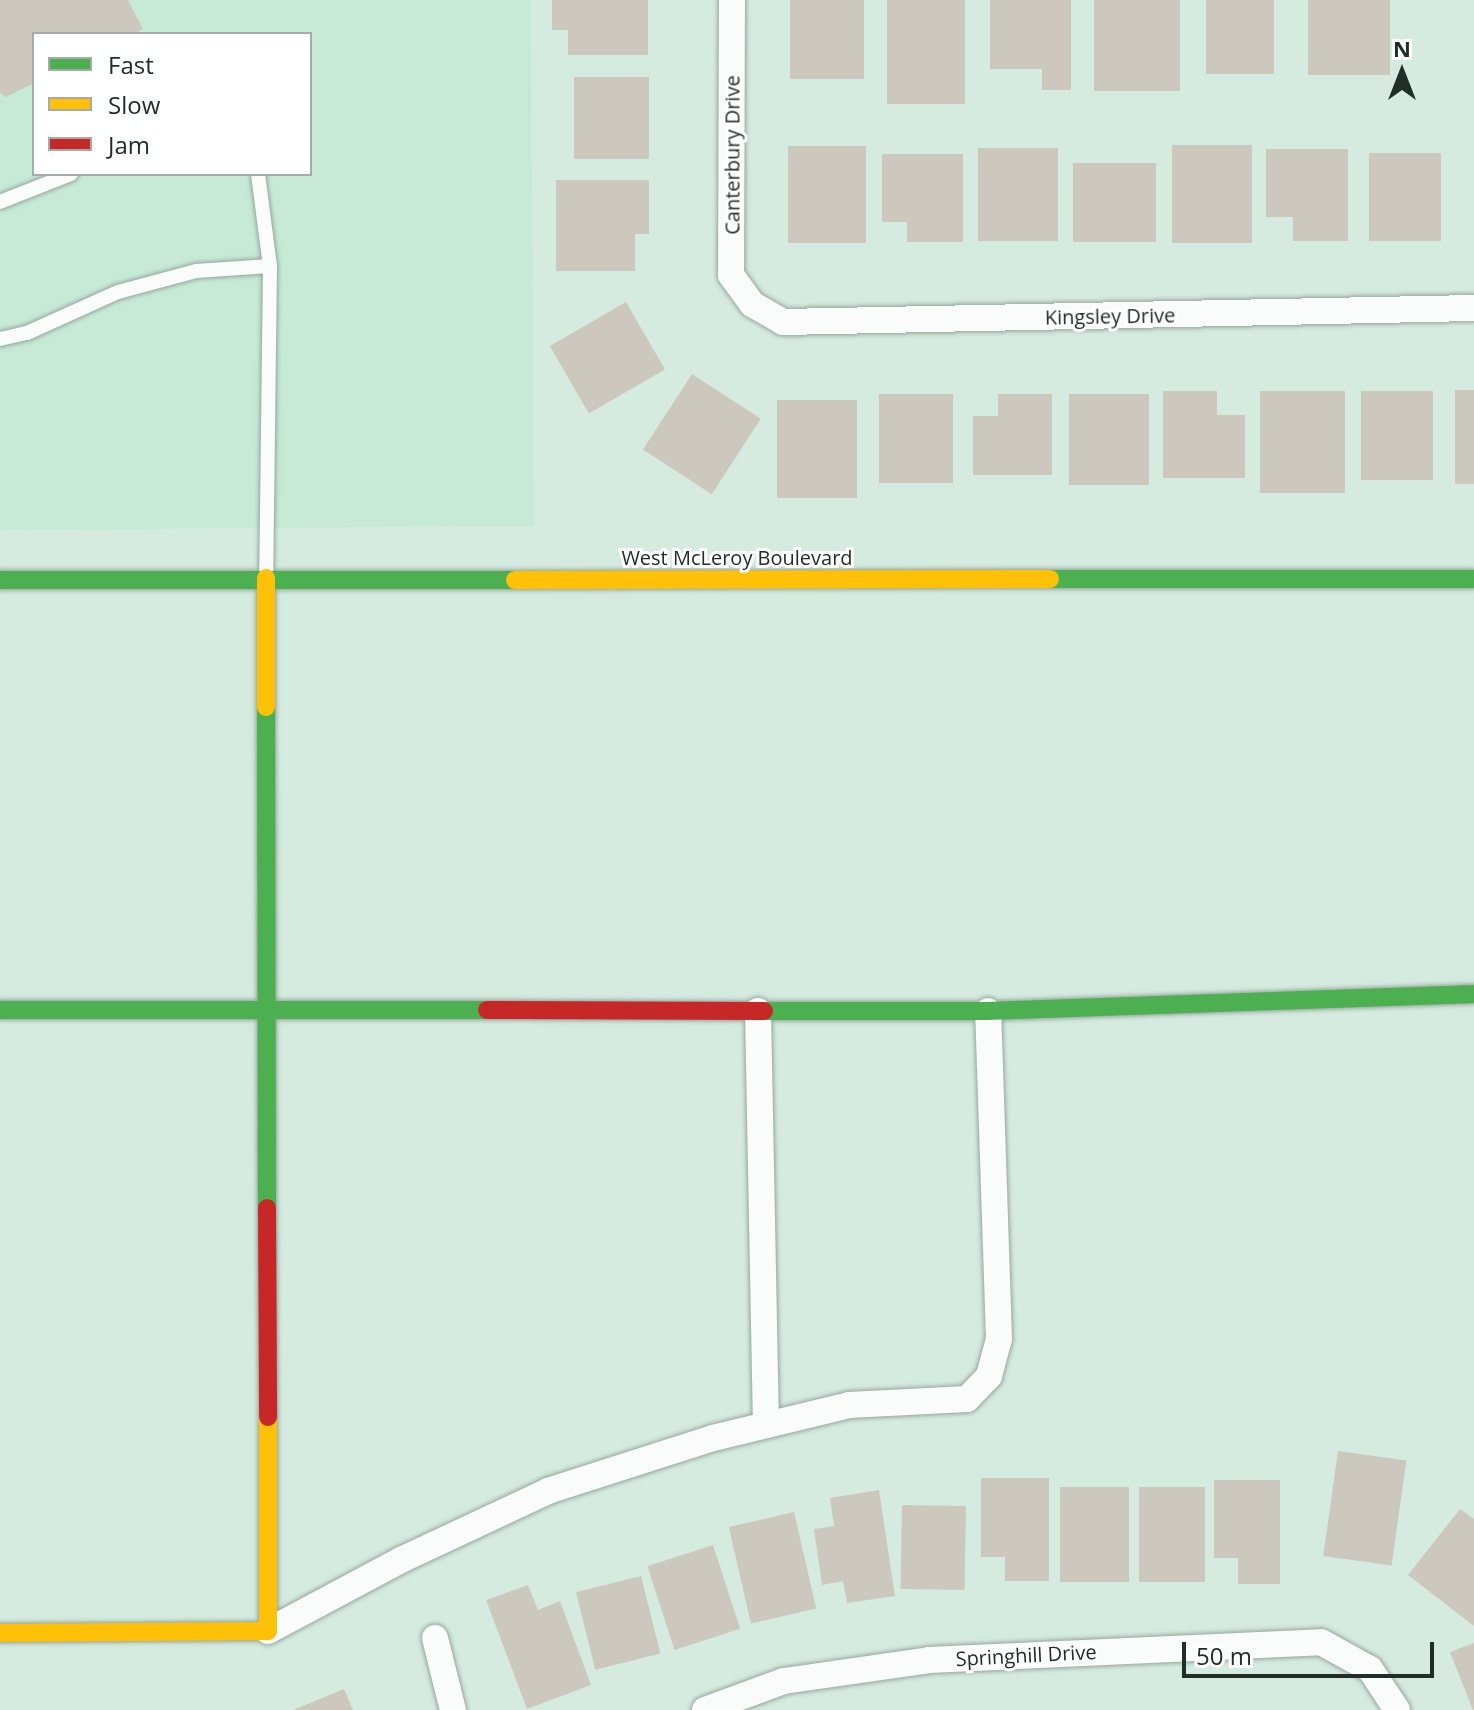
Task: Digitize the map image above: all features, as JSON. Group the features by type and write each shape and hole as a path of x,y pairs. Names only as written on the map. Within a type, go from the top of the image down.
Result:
{"street":[{"name":"Canterbury Drive","path":"732,0 731,275 752,304"},
{"name":"Kingsley Drive","path":"752,304 783,322 1474,308"},
{"path":"266,578 268,1631"},
{"name":"West McLeroy Boulevard","path":"0,580 1474,579"},
{"path":"0,1010 988,1011 1474,994"},
{"path":"758,1011 766,1425"},
{"path":"0,1633 268,1631 401,1560 548,1491 766,1425 849,1405 967,1399 989,1376 999,1339 988,1011"},
{"path":"435,1638 453,1710"},
{"name":"Springhill Drive","path":"705,1710 784,1681 929,1660 1321,1642 1351,1655 1391,1694 1397,1710"}],"lane":[{"path":"0,202 66,176"},
{"path":"258,176 270,266 266,578"},
{"path":"0,339 27,333 118,292 157,281 196,271 270,266"}],"shaded area":[{"path":"0,0 531,0 534,526 0,530"}],"building":[{"path":"0,0 128,0 143,29 137,32 32,32 32,84 6,97 0,93"},
{"path":"552,0 648,0 648,55 568,55 568,30 552,30"},
{"path":"790,0 864,0 864,79 790,79"},
{"path":"887,0 965,0 965,104 887,104"},
{"path":"990,0 1071,0 1071,90 1042,90 1042,69 990,69"},
{"path":"1094,0 1180,0 1180,91 1094,91"},
{"path":"1206,0 1274,0 1274,74 1206,74"},
{"path":"1308,0 1390,0 1390,75 1308,75"},
{"path":"574,77 649,77 649,159 574,159"},
{"path":"1172,145 1252,145 1252,243 1172,243"},
{"path":"788,146 866,146 866,243 788,243"},
{"path":"978,148 1058,148 1058,241 978,241"},
{"path":"1266,149 1348,149 1348,241 1293,241 1293,217 1266,217"},
{"path":"1369,153 1441,153 1441,241 1369,241"},
{"path":"882,154 963,154 963,242 907,242 907,222 882,222"},
{"path":"1073,163 1156,163 1156,242 1073,242"},
{"path":"556,180 649,180 649,234 635,234 635,271 556,271"},
{"path":"626,302 665,370 589,414 550,346"},
{"path":"692,374 761,419 712,494 643,449"},
{"path":"1455,390 1474,390 1474,484 1455,484"},
{"path":"1163,391 1217,391 1217,415 1245,415 1245,478 1163,478"},
{"path":"1260,391 1345,391 1345,493 1260,493"},
{"path":"1361,391 1433,391 1433,480 1361,480"},
{"path":"879,394 953,394 953,483 879,483"},
{"path":"998,394 1052,394 1052,475 973,475 973,416 998,416"},
{"path":"1069,394 1149,394 1149,485 1069,485"},
{"path":"777,400 857,400 857,498 777,498"},
{"path":"1338,1451 1406,1461 1392,1566 1323,1556"},
{"path":"981,1478 1049,1478 1049,1581 1005,1581 1005,1557 981,1557"},
{"path":"1214,1480 1280,1480 1280,1584 1238,1584 1238,1558 1214,1558"},
{"path":"1060,1487 1129,1487 1129,1582 1060,1582"},
{"path":"1139,1487 1205,1487 1205,1582 1139,1582"},
{"path":"879,1490 895,1596 847,1603 843,1581 822,1585 814,1529 834,1526 830,1498"},
{"path":"902,1505 966,1506 965,1590 901,1589"},
{"path":"1460,1509 1474,1519 1474,1626 1408,1575"},
{"path":"794,1512 816,1608 751,1624 729,1527"},
{"path":"713,1545 740,1629 675,1650 647,1566"},
{"path":"641,1576 660,1654 595,1670 576,1592"},
{"path":"528,1585 538,1610 560,1601 591,1685 527,1709 486,1600"},
{"path":"1474,1643 1474,1710 1473,1710 1450,1652"},
{"path":"344,1689 353,1710 293,1710"}],"traffic: fast":[{"path":"1050,579 1474,579"},
{"path":"0,580 515,580"},
{"path":"266,707 267,1208"},
{"path":"764,1011 988,1011 1474,994"},
{"path":"0,1010 487,1010"}],"traffic: slow":[{"path":"266,578 266,707"},
{"path":"515,580 1050,579"},
{"path":"0,1633 268,1631 268,1417"}],"traffic: jam":[{"path":"487,1010 764,1011"},
{"path":"267,1208 268,1417"}]}
